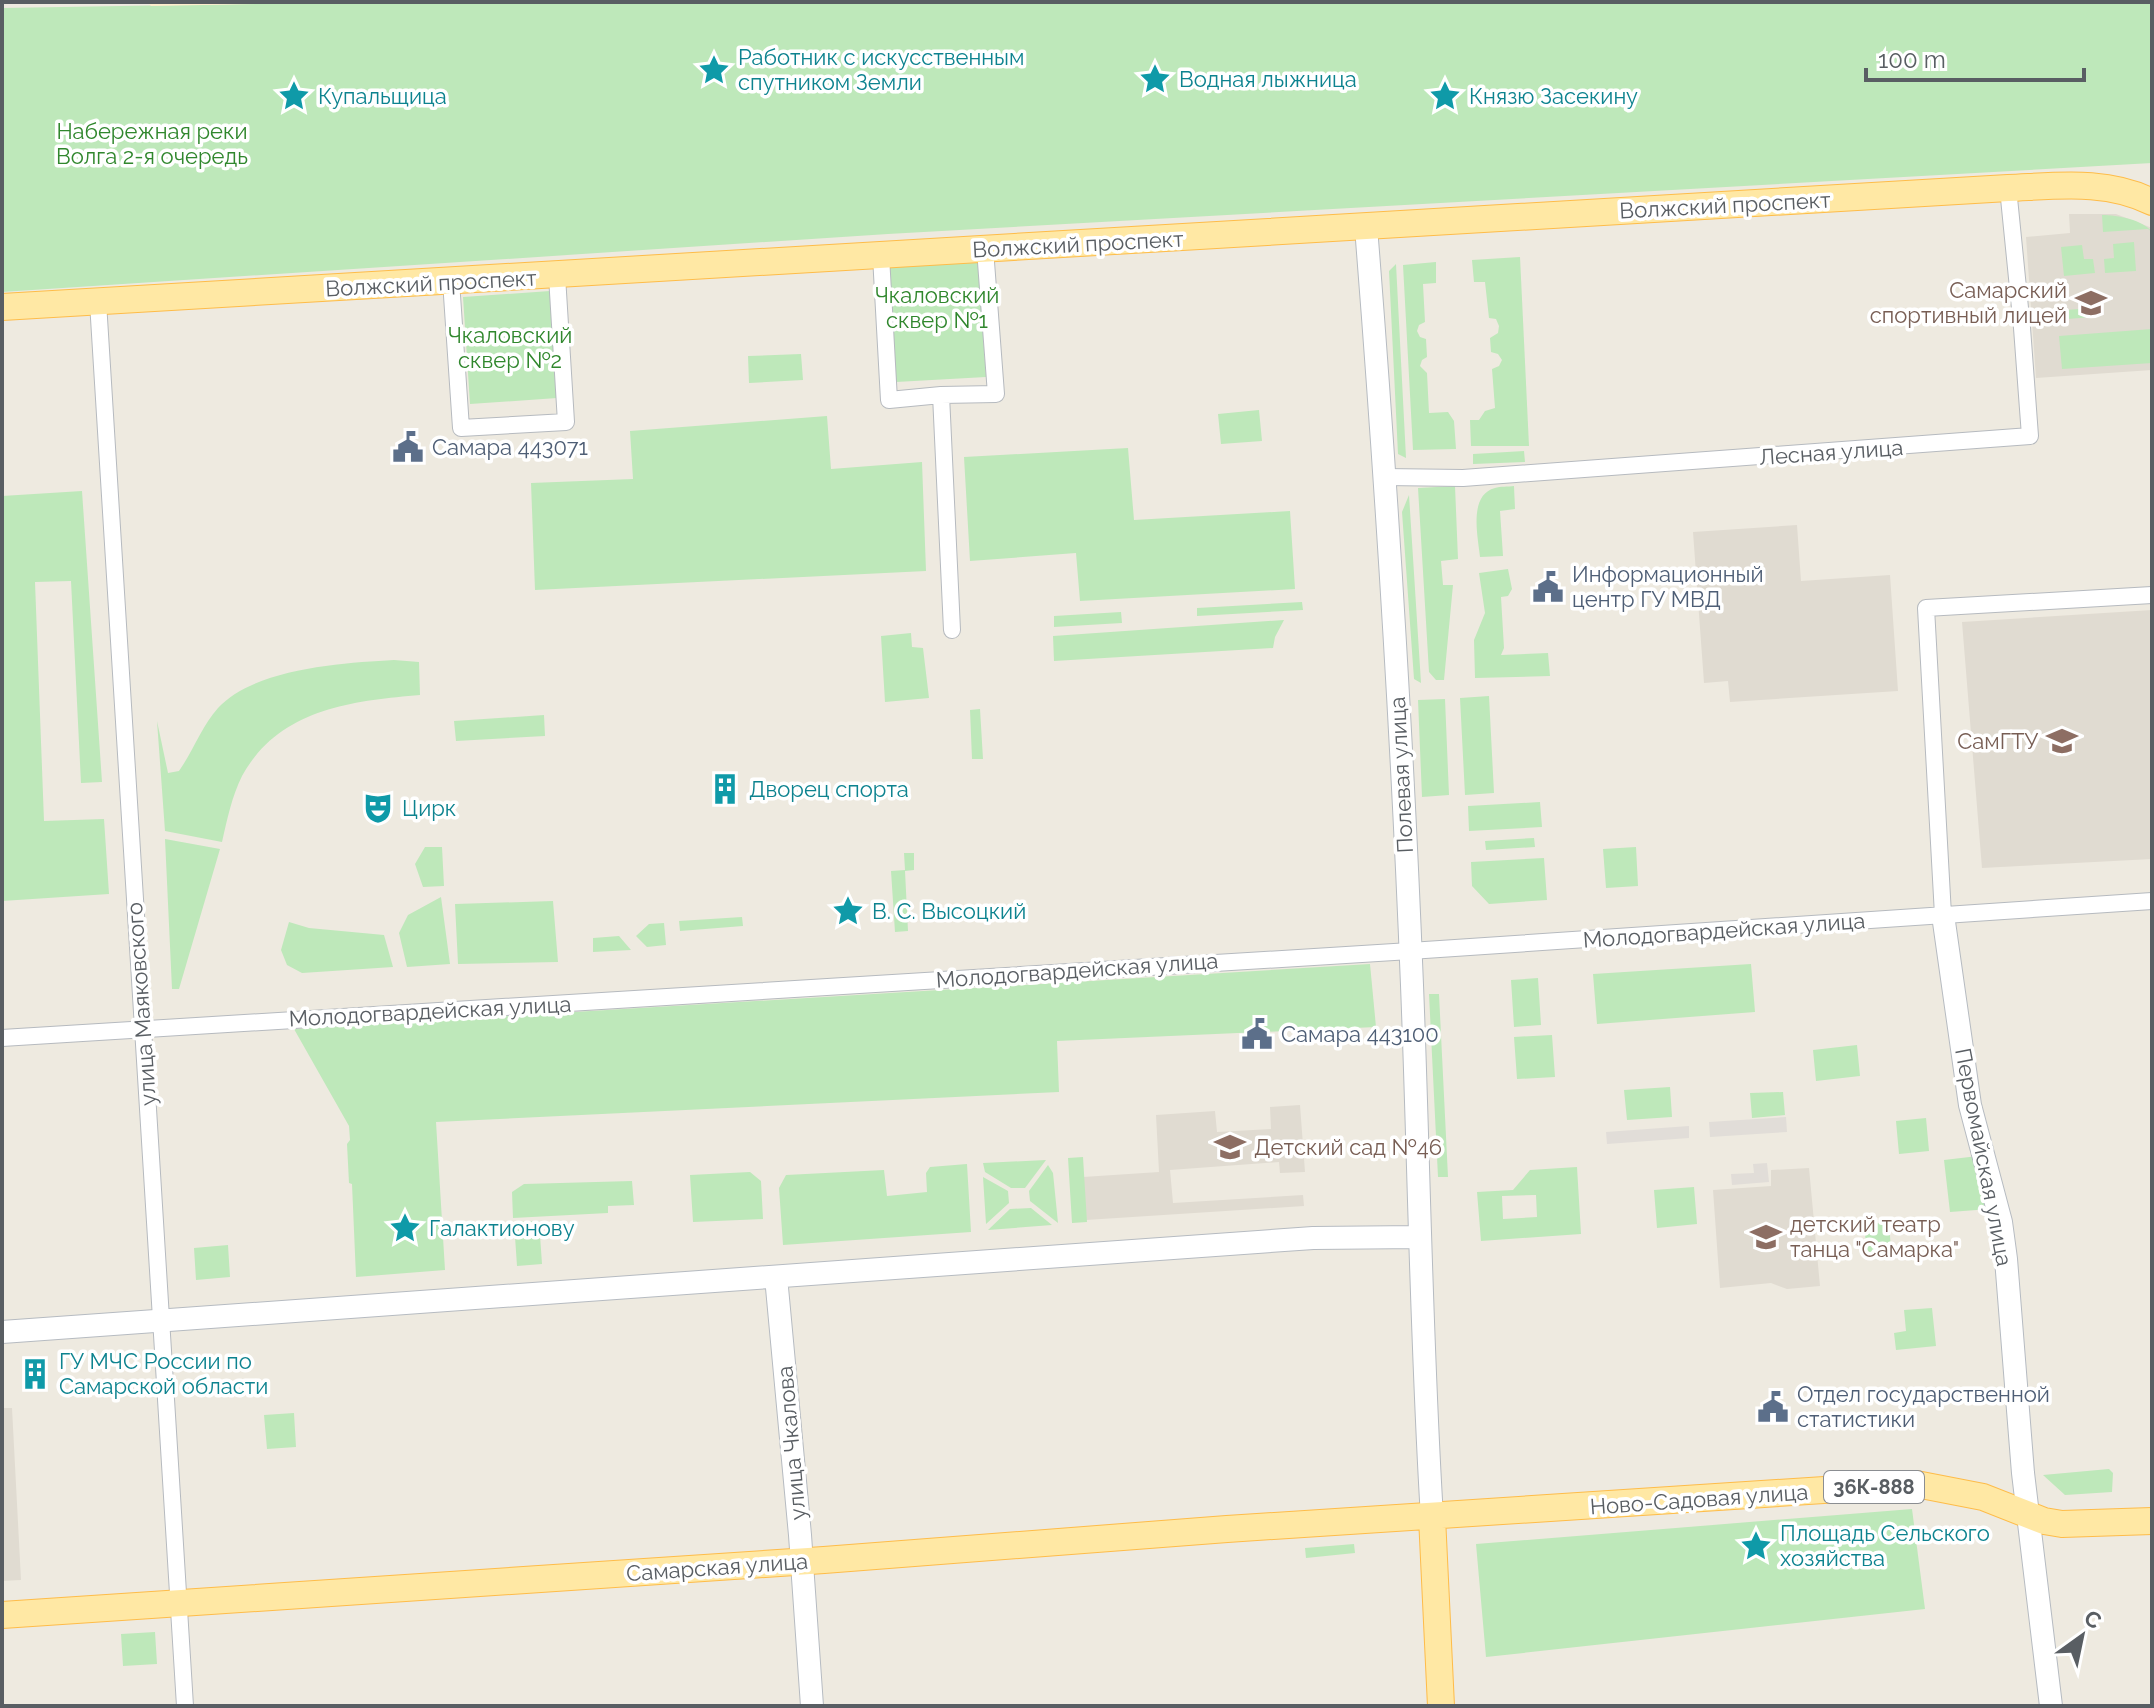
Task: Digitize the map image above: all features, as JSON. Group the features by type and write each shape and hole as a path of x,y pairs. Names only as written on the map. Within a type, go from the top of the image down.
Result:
{"main road":[{"name":"Волжский проспект","path":"2,307 2008,188 2094,186 2152,202"},
{"name":"Ново-Садовая улица","path":"1432,1517 1916,1484 1983,1497 2027,1515 2062,1524 2152,1521"},
{"name":"Самарская улица","path":"2,1615 1432,1517"},
{"path":"1432,1517 1441,1706"}],"street":[{"name":"Лесная улица","path":"1384,477 1463,478 2030,436 2008,188"},
{"name":"Полевая улица","path":"1366,227 1384,477 1410,951 1423,1360 1432,1517"},
{"path":"881,256 889,400 996,394 985,249"},
{"path":"451,281 461,428 474,428 566,422 557,276"},
{"name":"улица Маяковского","path":"98,302 185,1706"},
{"path":"941,395 952,630"},
{"name":"Первомайская улица","path":"2051,1706 2027,1515 2001,1222 1970,1105 1943,915 1926,608 2152,595"},
{"name":"Молодогвардейская улица","path":"2,1038 1410,951 2152,901"},
{"path":"2,1332 1329,1237 1419,1237"},
{"name":"улица Чкалова","path":"776,1277 812,1706"}],"shaded area":[{"name":"Самарский спортивный лицей","path":"2069,214 2116,214 2152,228 2152,370 2036,378 2026,237 2070,233"},
{"path":"1797,525 1801,581 1890,575 1898,691 1730,702 1728,681 1704,683 1693,532"},
{"name":"СамГТУ","path":"2152,610 2152,859 1982,868 1962,622"},
{"name":"Детский сад №46","path":"1300,1105 1305,1172 1280,1173 1279,1162 1170,1170 1173,1203 1303,1195 1304,1206 1086,1220 1083,1177 1159,1172 1156,1115 1215,1111 1217,1132 1271,1129 1270,1107"},
{"path":"1786,1117 1787,1132 1710,1137 1709,1122"},
{"path":"1689,1126 1689,1138 1607,1144 1606,1132"},
{"path":"1767,1163 1769,1182 1732,1185 1731,1174 1754,1173 1753,1164"},
{"name":"детский театр танца \"Самарка\"","path":"1809,1168 1820,1286 1787,1289 1771,1283 1720,1288 1713,1190 1771,1186 1771,1170"},
{"path":"2,1408 12,1408 21,1580 2,1581"}],"green space":[{"name":"Набережная реки Волга 2-я очередь","path":"363,2 2152,2 2152,163 888,234 2,292 2,8"},
{"path":"2102,215 2130,219 2143,224 2152,232 2148,229 2103,232"},
{"path":"2134,242 2136,271 2105,273 2104,259 2114,258 2113,244"},
{"path":"2082,245 2084,259 2093,259 2095,273 2064,276 2061,247"},
{"path":"1520,257 1529,446 1471,446 1470,420 1479,420 1485,411 1495,408 1492,369 1499,366 1502,360 1498,354 1491,352 1490,338 1498,333 1499,326 1496,319 1489,318 1485,282 1474,282 1472,260"},
{"name":"Чкаловский сквер №1","path":"978,259 986,377 896,382 889,265"},
{"path":"1436,262 1436,283 1423,284 1425,322 1419,325 1417,331 1420,337 1426,339 1427,357 1420,366 1427,373 1429,413 1448,412 1454,421 1456,449 1413,450 1403,265"},
{"path":"1396,264 1406,458 1398,454 1389,271"},
{"name":"Чкаловский сквер №2","path":"550,291 557,398 470,404 463,297"},
{"path":"2091,308 2092,317 2043,321 2042,312"},
{"path":"2152,329 2152,363 2062,369 2059,336"},
{"path":"801,354 803,380 749,383 748,356"},
{"path":"1259,410 1262,441 1221,444 1218,414"},
{"path":"827,416 831,469 922,462 926,571 535,590 531,483 633,479 630,431"},
{"path":"1128,448 1134,520 1290,511 1295,589 1080,601 1076,553 970,561 964,457"},
{"path":"1524,451 1525,462 1473,464 1473,454"},
{"path":"1455,486 1458,559 1441,561 1443,585 1453,585 1444,680 1436,680 1429,672 1418,488"},
{"path":"1514,486 1515,509 1500,511 1503,556 1480,557 1477,518 1481,499 1495,488"},
{"path":"82,491 102,782 81,783 71,581 35,582 44,821 104,819 109,894 2,901 2,496"},
{"path":"1409,495 1421,683 1414,679 1402,512"},
{"path":"1508,569 1512,589 1508,596 1501,597 1504,648 1501,655 1548,653 1550,676 1475,678 1474,640 1485,613 1479,573"},
{"path":"1302,602 1303,610 1197,616 1197,608"},
{"path":"1121,612 1122,623 1054,627 1054,616"},
{"path":"1284,620 1273,648 1054,661 1053,636"},
{"path":"911,633 912,647 923,648 929,698 885,702 881,636"},
{"path":"394,660 419,662 420,695 343,706 296,723 276,736 257,754 242,776 222,842 165,831 157,721 168,773 179,771 218,708 254,684 301,670"},
{"path":"1489,696 1494,793 1465,795 1460,698"},
{"path":"1445,699 1449,795 1422,797 1418,700"},
{"path":"980,709 983,759 972,759 970,710"},
{"path":"544,715 545,736 456,741 454,721"},
{"path":"1540,802 1542,827 1469,831 1468,806"},
{"path":"1534,838 1535,847 1486,850 1485,841"},
{"path":"165,839 220,849 179,989 172,989"},
{"path":"425,847 442,847 444,886 423,887 415,864"},
{"path":"1636,847 1638,886 1606,888 1603,849"},
{"path":"904,853 914,853 914,870 905,871 908,931 895,932 891,871 905,870"},
{"path":"1544,858 1547,900 1489,904 1472,886 1471,862"},
{"path":"441,897 450,964 407,967 399,933 408,915"},
{"path":"553,901 558,962 458,964 455,904"},
{"path":"742,917 743,926 680,931 679,921"},
{"path":"289,922 309,928 384,935 393,967 302,973 287,965 281,950"},
{"path":"664,923 666,945 647,947 636,936 649,924"},
{"path":"619,936 631,950 593,952 593,938"},
{"path":"1370,964 1376,1027 1057,1041 1059,1092 436,1122 445,1270 356,1277 347,1144 350,1140 349,1126 294,1029"},
{"path":"1751,964 1755,1012 1597,1024 1593,974"},
{"path":"1538,978 1541,1025 1514,1027 1511,980"},
{"path":"1429,994 1439,994 1448,1177 1438,1177"},
{"path":"1552,1035 1555,1077 1517,1079 1514,1037"},
{"path":"1857,1045 1860,1076 1816,1081 1813,1050"},
{"path":"1670,1087 1672,1117 1627,1120 1624,1090"},
{"path":"1783,1092 1785,1115 1752,1118 1750,1093"},
{"path":"1926,1118 1929,1151 1899,1154 1896,1121"},
{"path":"1978,1156 1990,1209 1950,1212 1944,1160"},
{"path":"1083,1157 1087,1222 1072,1223 1068,1158"},
{"path":"1046,1160 1025,1188 1011,1188 985,1172 983,1163"},
{"path":"967,1164 971,1232 783,1245 779,1188 786,1175 884,1170 887,1196 927,1192 926,1173 930,1167"},
{"path":"1048,1165 1053,1173 1058,1223 1030,1201 1029,1191"},
{"path":"1577,1167 1581,1234 1481,1241 1477,1192 1513,1190 1530,1170","holes":["1536,1195 1537,1217 1503,1219 1502,1196"]},
{"path":"750,1172 761,1181 763,1219 693,1222 690,1175"},
{"path":"983,1177 1008,1191 1009,1203 986,1224"},
{"path":"632,1181 634,1205 608,1206 608,1213 513,1218 512,1192 524,1184"},
{"path":"1694,1187 1697,1224 1657,1228 1654,1190"},
{"path":"1031,1208 1052,1225 988,1230 1010,1209"},
{"path":"539,1221 542,1264 517,1266 514,1222"},
{"path":"1889,1222 1891,1250 1867,1253 1864,1225"},
{"path":"228,1245 230,1277 196,1280 194,1248"},
{"path":"1932,1308 1936,1346 1896,1350 1894,1333 1906,1331 1904,1310"},
{"path":"294,1413 296,1447 267,1449 264,1415"},
{"path":"2109,1469 2113,1473 2112,1492 2065,1495 2043,1475"},
{"path":"1912,1509 1925,1609 1486,1657 1476,1544"},
{"path":"1354,1544 1355,1553 1306,1558 1305,1548"},
{"path":"155,1632 157,1664 123,1666 121,1634"}],"sand":[{"path":"147,2 363,2 151,6"}],"place":[{"name":"Работник с искусственным спутником Земли","path":"714,70"},
{"name":"Водная лыжница","path":"1155,79"},
{"name":"Купальщица","path":"294,96"},
{"name":"Князю Засекину","path":"1445,96"},
{"name":"Самарский спортивный лицей","path":"2091,303"},
{"name":"Самара 443071","path":"408,447"},
{"name":"Информационный центр ГУ МВД","path":"1548,587"},
{"name":"СамГТУ","path":"2062,741"},
{"name":"Дворец спорта","path":"725,789"},
{"name":"Цирк","path":"378,808"},
{"name":"В. С. Высоцкий","path":"848,911"},
{"name":"Самара 443100","path":"1257,1034"},
{"name":"Детский сад №46","path":"1230,1147"},
{"name":"Галактионову","path":"405,1228"},
{"name":"детский театр танца \"Самарка\"","path":"1766,1237"},
{"name":"ГУ МЧС России по Самарской области","path":"35,1374"},
{"name":"Отдел государственной статистики","path":"1773,1407"},
{"name":"Площадь Сельского хозяйства","path":"1756,1546"}]}
